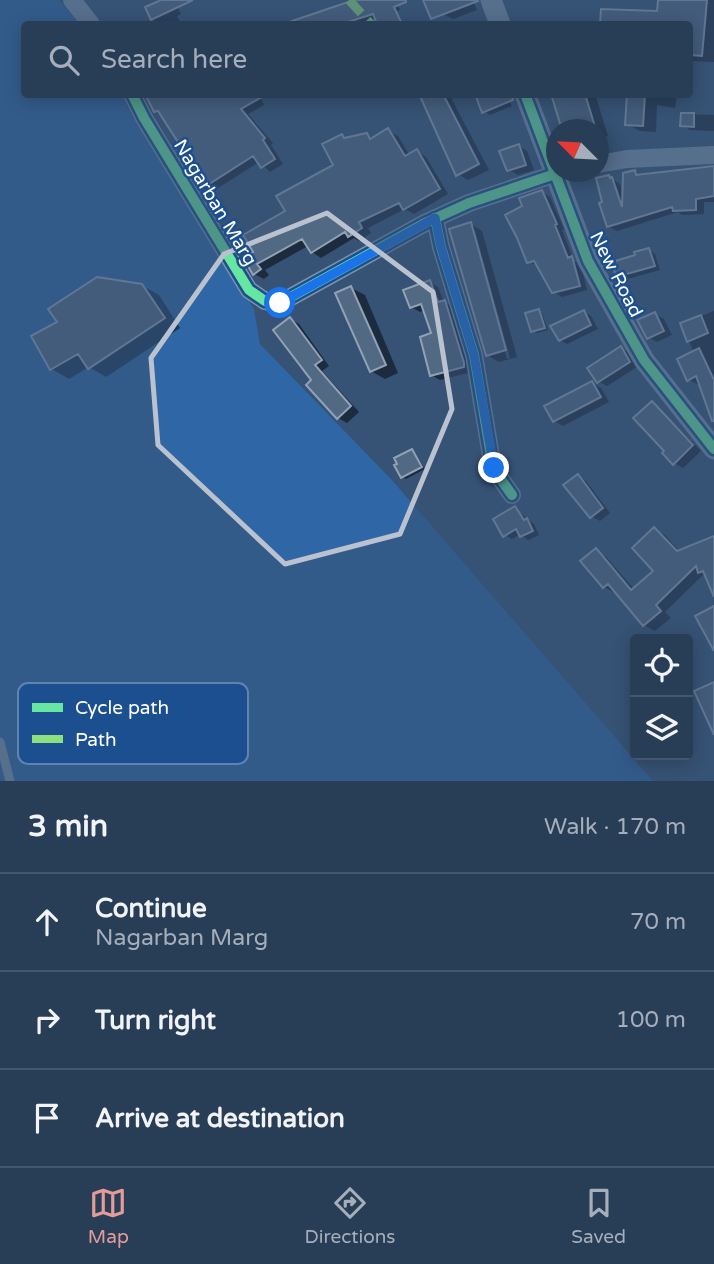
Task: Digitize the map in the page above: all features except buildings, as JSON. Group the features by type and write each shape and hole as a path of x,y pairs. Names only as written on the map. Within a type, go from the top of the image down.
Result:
{"street":[{"path":"72,0 89,21"},
{"path":"491,0 499,21"},
{"name":"Nagarban Marg","path":"134,98 249,290 265,301 280,303 435,218 546,176"},
{"name":"New Road","path":"527,98 546,145"},
{"path":"609,162 714,155"},
{"name":"New Road","path":"560,182 588,261 629,337 643,360 711,438"},
{"path":"435,218 441,247 474,355 494,468 512,495"}],"lane":[{"path":"0,742 10,781"}],"highlighted area":[{"path":"327,213 433,292 452,409 400,534 285,564 158,445 151,358 224,254"}],"shaded area":[{"path":"0,0 59,0 77,21 21,21 21,98 123,98 132,116 254,309 260,344 391,479 630,754 630,760 635,760 653,781 0,781"}],"marked path":[{"path":"349,0 368,21"}],"cycle path":[{"path":"134,98 249,290 265,301 280,303 425,223 469,203 546,177"},
{"path":"527,98 588,261 644,360 714,449"},
{"path":"435,218 441,247 474,355 493,468 512,495"}],"route":[{"path":"280,303 435,218 441,247 474,355 494,468"}]}
